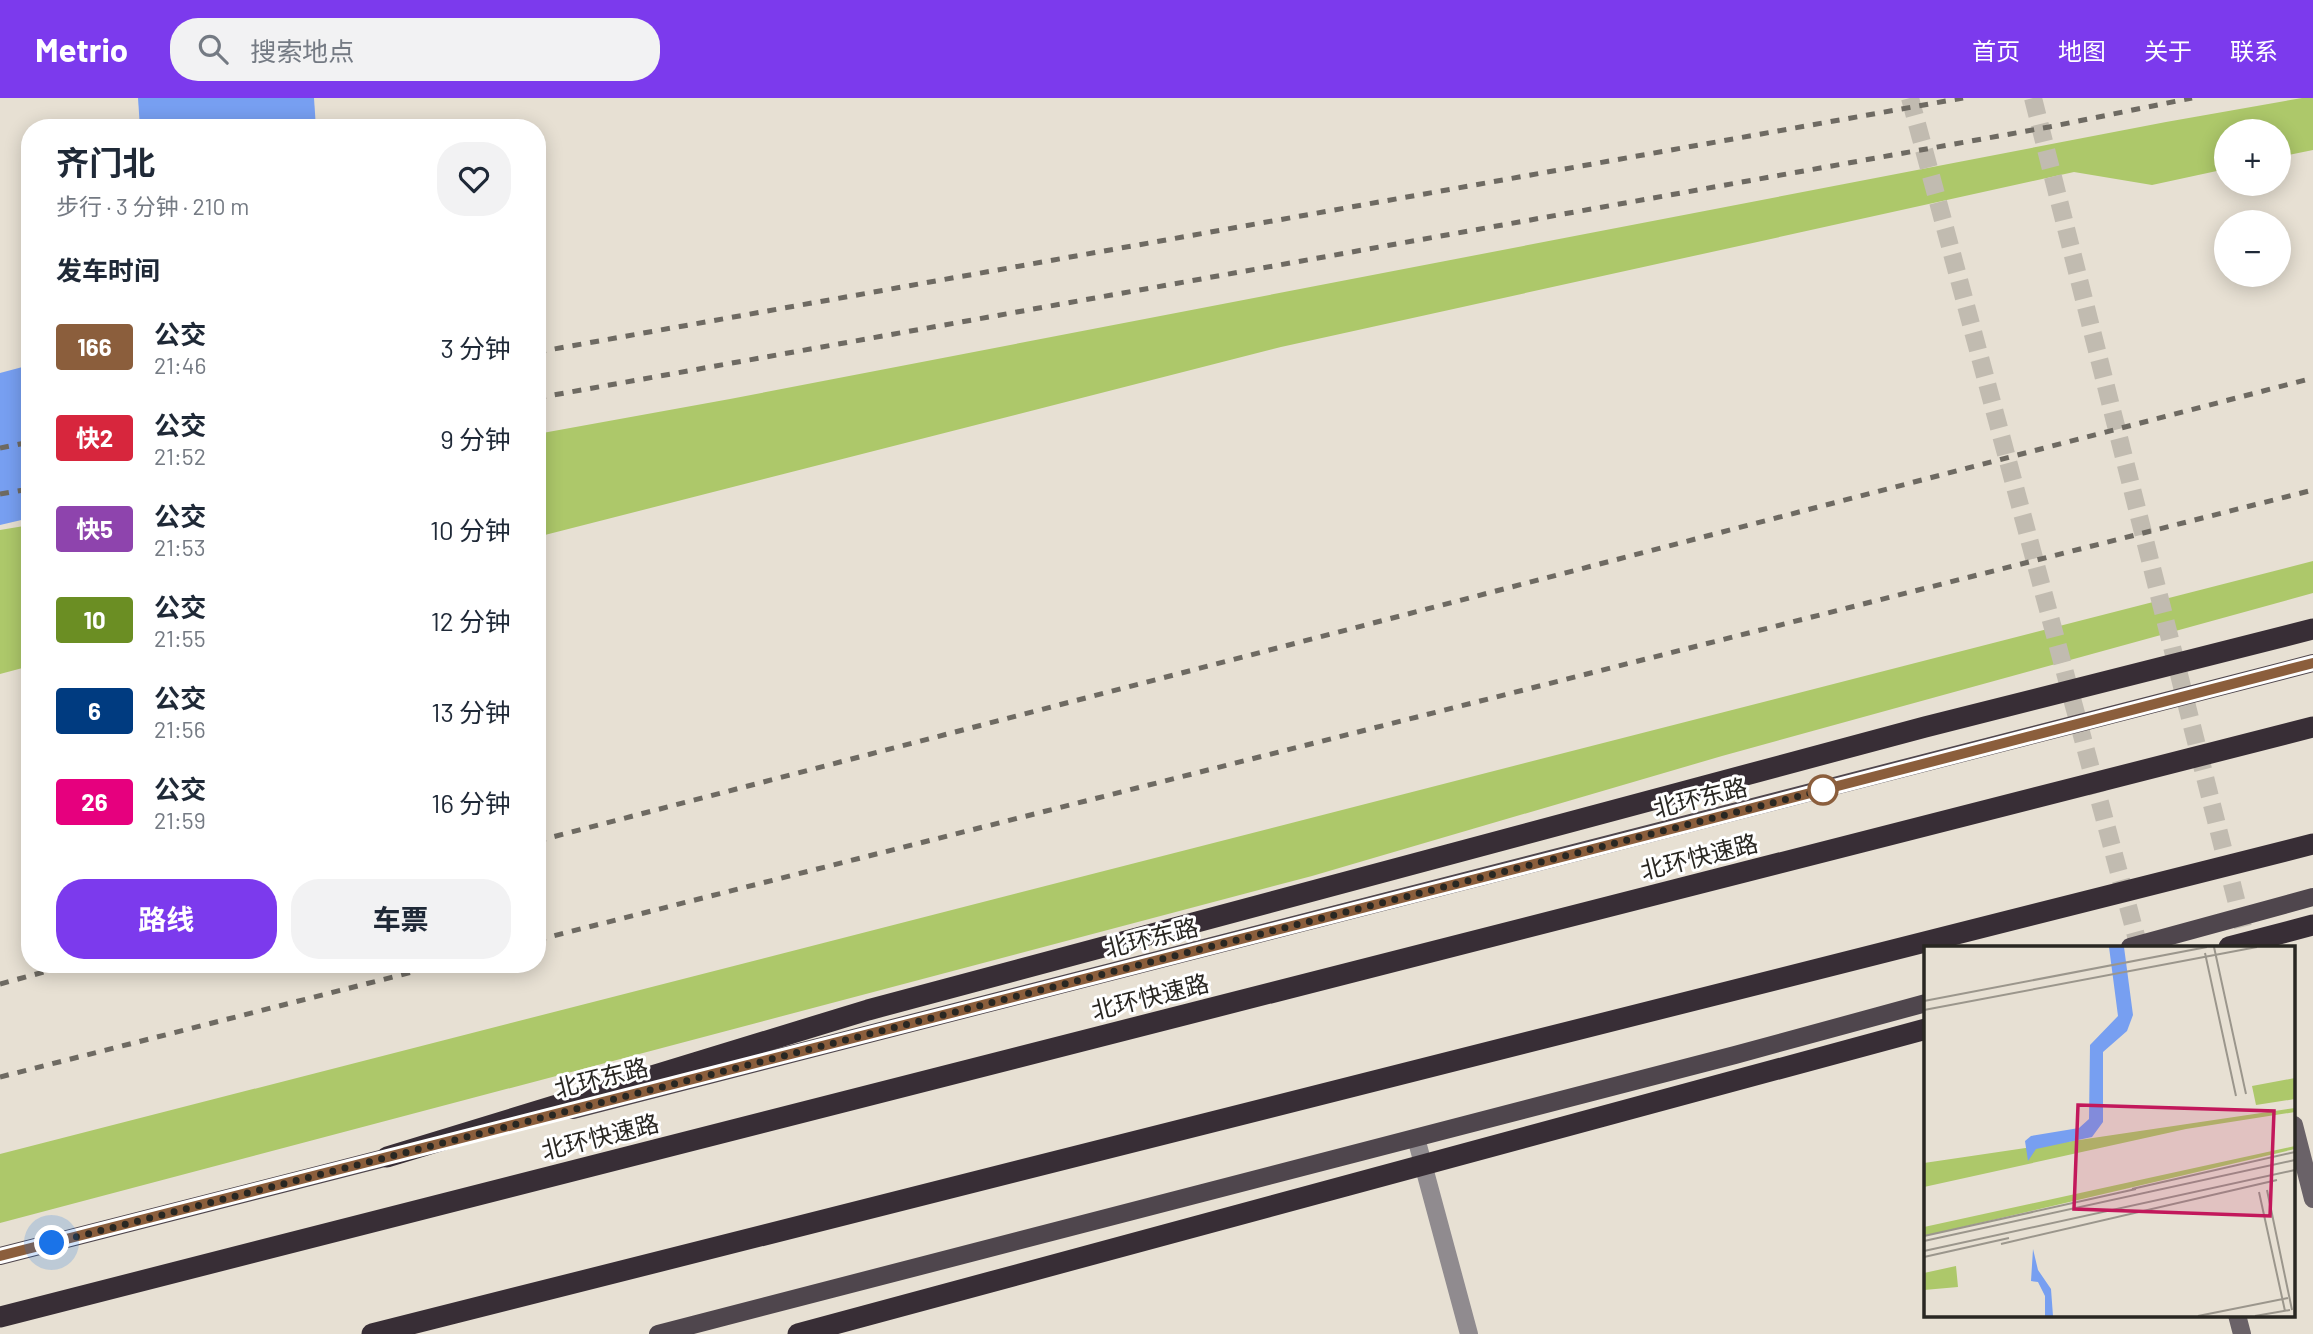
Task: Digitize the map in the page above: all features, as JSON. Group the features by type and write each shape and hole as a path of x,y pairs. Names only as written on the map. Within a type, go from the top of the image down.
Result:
{"highway":[{"path":"387,1157 868,1010 1926,727 2313,629"},
{"name":"北环快速路","path":"0,1317 2313,727"},
{"path":"372,1334 2313,844"},
{"path":"2233,946 2313,925"},
{"path":"798,1334 1924,1030"}],"main road":[{"name":"北环东路","path":"0,1256 2313,663"},
{"path":"2134,946 2313,897"},
{"path":"658,1334 1924,1004"},
{"path":"2296,1133 2313,1199"},
{"path":"2237,1316 2242,1334"}],"lane":[{"path":"1416,1138 1469,1334"}],"green space":[{"path":"2313,98 2313,150 2291,155 2291,119 2214,119 2214,172 2152,185 2074,172 1281,347 546,535 546,432 2166,122"},
{"path":"21,526 21,668 0,674 0,530"},
{"path":"2313,561 2313,593 1722,756 1312,876 0,1223 0,1154"}],"water":[{"path":"138,98 314,98 315,119 139,119"},
{"path":"21,367 21,520 0,525 0,373"}],"tunnel":[{"path":"1910,98 2139,946"},
{"path":"2033,98 2248,946"}],"railway":[{"path":"546,350 1963,98"},
{"path":"546,396 2049,127 2192,98"},
{"path":"546,839 2313,378"},
{"path":"0,448 21,444"},
{"path":"0,494 21,490"},
{"path":"546,938 2313,490"},
{"path":"0,984 40,973"},
{"path":"0,1077 409,973"}],"bus line":[{"name":"166","path":"0,1256 2313,663"}],"route":[{"path":"52,1243 1823,790"}]}
